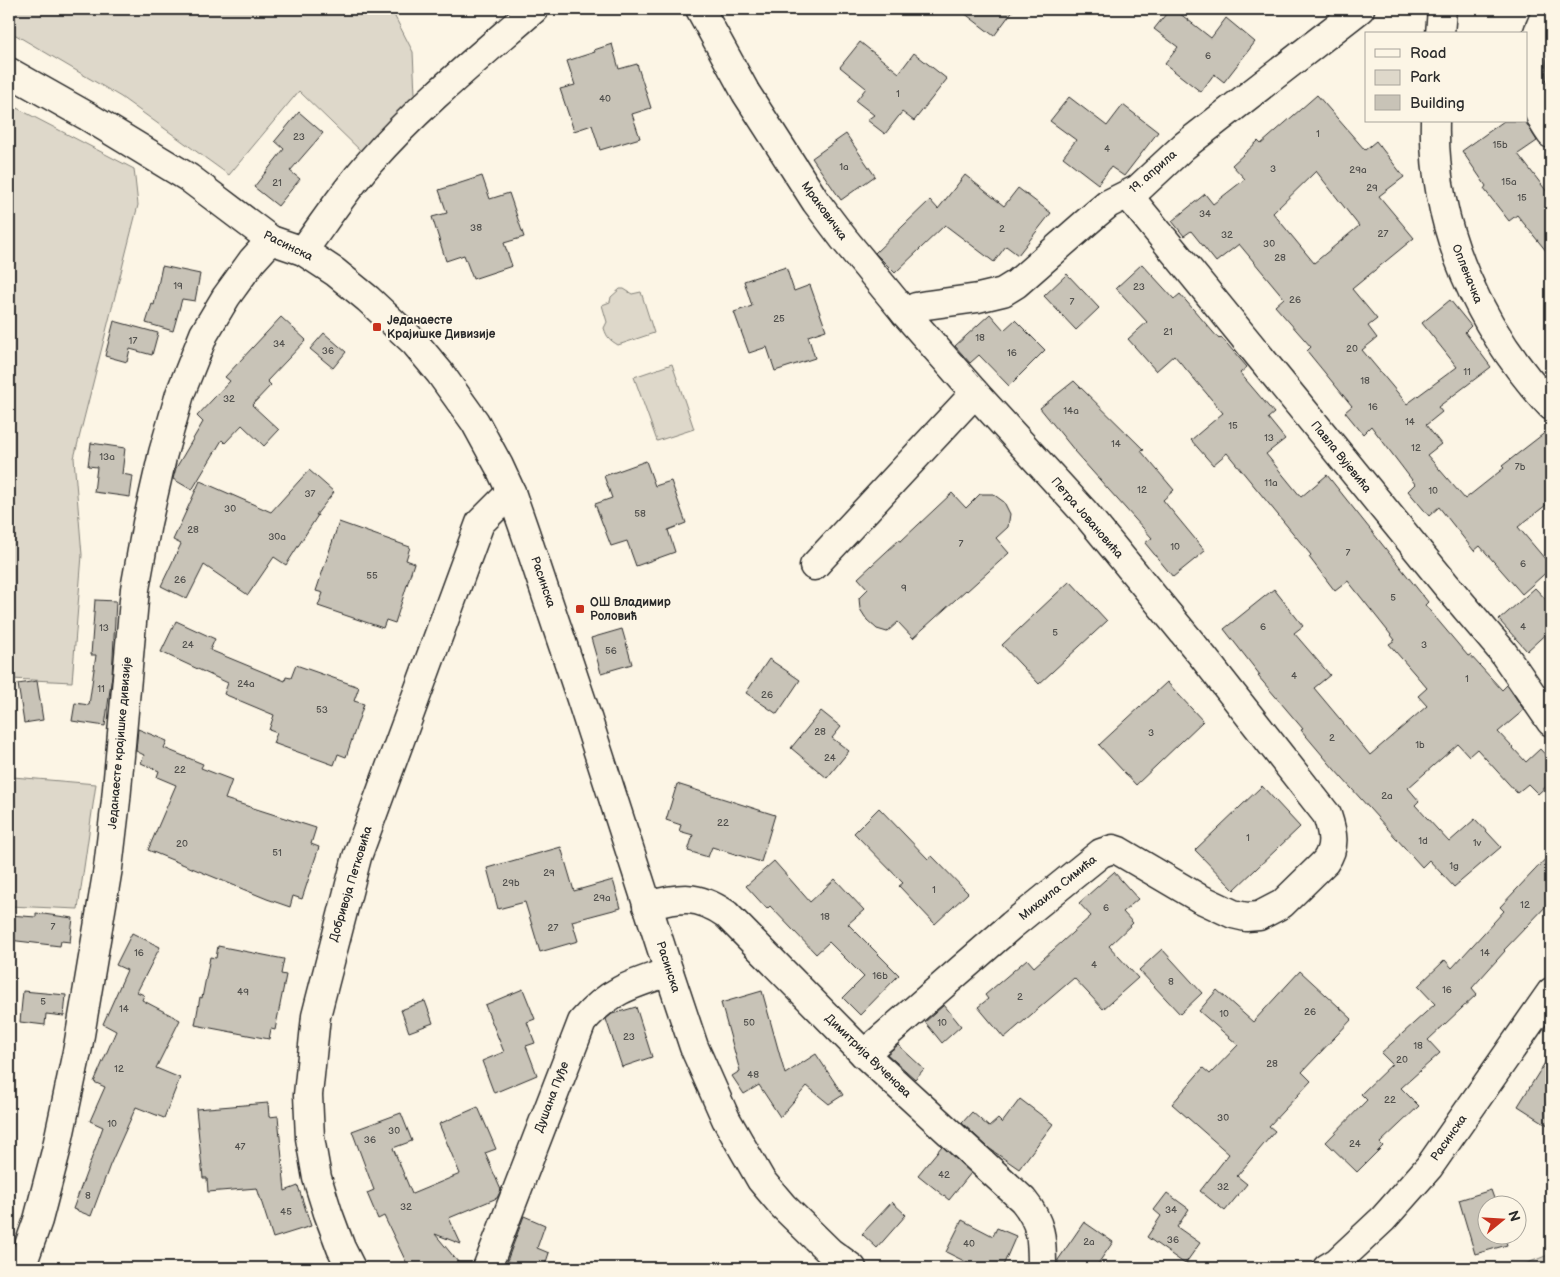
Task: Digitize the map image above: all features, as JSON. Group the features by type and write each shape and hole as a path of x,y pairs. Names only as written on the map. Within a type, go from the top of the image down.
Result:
{"street":[{"path":"303,250 358,176 387,144 416,114 534,9"},
{"name":"Мраковичка","path":"700,9 746,93 816,202 905,313 975,393"},
{"name":"19. априла","path":"905,313 916,307 978,298 1003,292 1016,284 1108,204 1138,189 1184,146 1360,9"},
{"path":"1440,32 1442,9"},
{"path":"1549,9 1538,33 1533,50 1531,70 1532,88 1536,104 1551,134"},
{"name":"Расинска","path":"9,72 87,116 189,178 271,240 303,250 335,272 368,299 411,339 433,363 475,422 511,492 552,609 694,1047 726,1118 761,1180 799,1222 830,1252 852,1268"},
{"name":"Опленачка","path":"1435,122 1436,162 1440,192 1454,243 1473,294 1492,328 1514,361 1551,406"},
{"name":"Павла Вујевића","path":"1128,195 1502,651 1551,722"},
{"name":"Једанаесте крајишке дивизије","path":"21,1268 38,1220 56,1151 78,1047 108,868 135,590 147,523 163,453 180,394 204,334 226,297 252,261 271,240"},
{"path":"814,566 975,393"},
{"name":"Петра Јовановића","path":"975,393 1086,514 1204,658 1327,815 1333,836"},
{"name":"Добривоја Петковића","path":"351,1268 341,1248 328,1213 317,1178 310,1138 308,1095 316,1016 357,857 480,523 511,492"},
{"name":"Михаила Симића","path":"864,1054 1012,925 1107,850 1119,851 1205,901 1233,914 1246,917 1259,916 1282,904 1330,854 1333,836"},
{"name":"Димитрија Вученова","path":"647,906 681,898 699,899 712,904 726,914 864,1054 1023,1200 1033,1212 1040,1229 1042,1268"},
{"name":"Душана Пуђе","path":"487,1268 582,1022 594,1008 612,994 632,984 669,972"},
{"name":"Расинска","path":"1327,1268 1337,1262 1383,1219 1429,1167 1551,992"}],"green space":[{"path":"9,9 391,9 413,52 416,114 365,155 299,91 229,175 121,97 9,31"},
{"path":"9,104 134,169 138,205 74,458 82,555 72,682 12,679 13,777 96,784 78,909 9,906"},
{"path":"620,289 624,289 632,294 641,292 654,333 618,345 609,338 605,331 604,328 607,322 602,305 610,302 611,297"},
{"path":"672,364 694,429 657,441 634,377"},
{"path":"1551,1241 1551,1268 1515,1268 1548,1255"}],"building":[{"path":"959,9 1014,9 994,36"},
{"path":"1170,9 1174,9 1211,38 1226,18 1255,42 1224,82 1214,74 1201,92 1165,64 1178,47 1154,29"},
{"path":"860,42 899,73 914,53 947,79 914,121 902,112 885,134 867,120 874,115 856,101 866,88 840,67"},
{"path":"612,44 619,69 637,64 651,108 632,114 640,138 600,150 592,125 574,131 560,89 575,85 567,61"},
{"path":"1317,95 1365,150 1376,141 1404,177 1379,196 1414,238 1352,289 1377,319 1368,326 1377,338 1362,350 1407,404 1457,367 1422,323 1450,300 1471,326 1465,332 1491,367 1438,407 1442,412 1426,425 1441,444 1427,455 1465,499 1504,468 1502,466 1551,428 1551,501 1518,527 1551,568 1522,594 1480,546 1474,551 1439,507 1429,516 1408,491 1415,484 1371,426 1363,434 1345,412 1352,406 1307,351 1311,347 1275,306 1284,298 1239,244 1216,262 1191,231 1184,236 1172,221 1205,194 1213,204 1245,179 1232,165 1258,141 1261,144","holes":["1316,171 1359,226 1314,263 1273,213"]},
{"path":"1069,97 1107,126 1123,105 1158,132 1124,176 1111,167 1098,184 1063,157 1076,140 1050,121"},
{"path":"299,112 323,133 290,171 300,179 278,206 254,187 284,149 275,141"},
{"path":"1503,122 1526,122 1537,141 1518,154 1551,197 1551,257 1517,215 1509,221 1484,189 1486,186 1462,151"},
{"path":"846,134 875,176 841,200 812,158"},
{"path":"965,175 1004,206 1018,188 1051,213 1018,255 1006,246 994,262 945,225 895,273 875,253 930,200 938,209"},
{"path":"482,176 490,199 509,193 524,237 504,243 512,266 473,279 464,255 446,261 432,217 447,213 439,190"},
{"path":"1142,264 1174,299 1180,294 1219,339 1221,337 1247,367 1240,373 1274,413 1268,418 1285,439 1266,454 1301,497 1327,475 1428,602 1425,605 1468,656 1470,655 1502,690 1507,685 1524,710 1498,732 1526,762 1540,749 1551,761 1551,782 1538,794 1528,784 1517,793 1477,749 1469,756 1458,744 1408,788 1419,801 1415,805 1449,842 1475,819 1501,847 1454,887 1429,860 1422,867 1334,769 1258,676 1260,675 1224,629 1274,589 1303,626 1294,633 1330,675 1314,688 1370,755 1427,706 1418,696 1427,688 1389,644 1395,640 1348,581 1335,591 1309,557 1311,555 1227,453 1213,465 1191,440 1223,413 1174,355 1156,371 1128,339 1147,322 1116,288"},
{"path":"162,266 200,274 195,301 182,299 173,331 146,323 152,304 154,305"},
{"path":"786,267 794,291 810,285 826,330 808,336 815,358 775,371 767,347 749,353 734,312 752,306 744,281"},
{"path":"1067,274 1099,308 1076,330 1044,296"},
{"path":"990,314 1004,330 1015,320 1045,350 1009,386 979,355 970,363 955,346"},
{"path":"281,317 306,340 267,381 271,385 252,405 279,430 264,446 242,425 225,443 222,440 192,490 173,479 176,468 203,422 197,416 230,381 225,377"},
{"path":"114,321 158,333 152,355 130,349 127,362 105,356"},
{"path":"324,333 346,352 333,368 310,349"},
{"path":"1074,381 1144,450 1141,451 1174,490 1163,500 1205,551 1173,577 1145,543 1152,538 1074,451 1040,408"},
{"path":"91,443 125,448 122,474 133,476 130,497 94,492 97,467 88,466"},
{"path":"646,461 655,486 671,481 686,523 668,530 675,552 636,566 627,541 611,546 595,504 612,498 604,476"},
{"path":"309,470 334,492 316,515 318,515 286,565 274,557 248,595 204,565 187,599 161,586 181,544 173,540 200,481 271,512"},
{"path":"952,493 966,508 980,494 993,494 1004,502 1010,514 1008,527 996,538 1009,553 913,638 898,622 887,632 877,629 867,620 860,609 859,598 868,589 858,578"},
{"path":"339,522 410,547 406,560 414,563 395,623 386,620 383,628 318,606 323,593 316,591"},
{"path":"1070,581 1107,621 1039,684 1002,645"},
{"path":"1535,588 1551,605 1551,629 1527,651 1499,620"},
{"path":"95,600 116,601 112,675 105,726 72,721 75,703 89,705 96,655 91,655"},
{"path":"176,621 215,639 210,650 285,681 286,677 291,678 296,665 359,687 354,701 364,704 346,757 338,754 334,765 273,743 277,733 269,730 274,715 224,694 228,683 161,652"},
{"path":"622,629 632,664 601,673 591,638"},
{"path":"769,659 800,680 777,714 746,693"},
{"path":"37,681 43,720 24,723 18,684"},
{"path":"1167,682 1203,721 1136,785 1099,745"},
{"path":"821,711 841,727 832,738 849,751 827,778 791,748"},
{"path":"138,729 167,741 164,748 203,764 201,768 232,780 225,799 316,828 311,844 319,847 302,899 293,896 290,907 148,850 176,785 157,777 159,771 141,763 144,755 136,751"},
{"path":"677,784 775,815 761,862 712,847 708,857 688,851 693,835 679,831 681,825 666,820"},
{"path":"1262,786 1300,827 1234,890 1195,850"},
{"path":"879,808 928,859 932,856 968,893 935,924 899,886 903,883 854,833"},
{"path":"561,847 574,891 613,880 621,908 572,921 578,941 540,952 525,902 498,909 487,868"},
{"path":"1551,853 1551,901 1504,950 1472,988 1477,994 1428,1040 1440,1053 1401,1088 1419,1106 1380,1143 1383,1146 1357,1172 1326,1142 1367,1100 1361,1094 1392,1064 1381,1053 1435,1004 1418,986 1445,960 1452,968 1504,911 1500,907"},
{"path":"774,861 810,902 835,879 864,910 848,924 899,975 860,1015 843,998 864,977 829,942 816,954 770,906 767,909 746,886"},
{"path":"1114,872 1138,899 1123,912 1133,923 1109,946 1138,978 1103,1009 1074,978 1004,1038 978,1007 988,999 985,995 1027,959 1034,967 1091,916 1079,903"},
{"path":"36,913 73,918 70,942 61,941 60,946 9,940 9,915 36,917"},
{"path":"132,933 160,947 137,992 144,995 142,1000 180,1020 156,1068 180,1078 164,1118 136,1107 110,1165 91,1216 73,1209 103,1127 90,1121 105,1087 94,1082 116,1031 103,1024 127,970 116,965"},
{"path":"218,946 284,959 281,974 286,975 275,1030 271,1029 269,1039 195,1025 210,957 216,958"},
{"path":"1162,949 1202,993 1180,1014 1139,970"},
{"path":"1300,971 1352,1019 1302,1072 1311,1081 1269,1126 1275,1131 1237,1176 1247,1184 1225,1211 1200,1191 1229,1154 1172,1104 1203,1068 1210,1074 1238,1045 1199,1011 1217,990 1253,1022"},
{"path":"523,989 535,1019 527,1022 535,1043 526,1046 537,1075 494,1093 482,1061 504,1052 485,1005"},
{"path":"23,991 66,995 64,1016 46,1014 45,1025 20,1022"},
{"path":"762,991 785,1074 816,1054 843,1095 829,1104 807,1086 780,1117 759,1085 744,1094 732,1076 740,1071 721,1003"},
{"path":"425,1001 433,1023 409,1032 401,1010"},
{"path":"944,1005 961,1026 942,1043 925,1022"},
{"path":"636,1007 652,1057 622,1067 606,1019 612,1014"},
{"path":"898,1045 924,1069 915,1079 887,1054"},
{"path":"1551,1053 1551,1127 1518,1106"},
{"path":"1020,1099 1053,1124 1019,1169 990,1149 962,1123 972,1112 989,1127 998,1119 1002,1123"},
{"path":"268,1103 269,1117 278,1116 285,1191 298,1186 311,1226 273,1238 257,1188 208,1192 207,1178 203,1178 196,1109"},
{"path":"478,1107 496,1149 485,1153 501,1190 497,1198 449,1218 461,1244 435,1234 463,1268 409,1268 384,1216 378,1219 367,1193 374,1190 352,1131 401,1113 412,1141 393,1148 412,1194 460,1174 439,1124"},
{"path":"942,1146 971,1173 949,1200 918,1175"},
{"path":"1491,1190 1492,1194 1478,1194"},
{"path":"1167,1193 1189,1209 1177,1227 1200,1243 1185,1264 1147,1237 1161,1216 1154,1210"},
{"path":"1478,1194 1478,1244 1507,1245 1475,1254 1459,1200"},
{"path":"892,1202 906,1215 877,1248 862,1234"},
{"path":"524,1216 545,1225 537,1248 549,1253 544,1268 527,1268 507,1261"},
{"path":"962,1220 993,1236 997,1228 1016,1236 1002,1268 978,1268 946,1252"},
{"path":"1084,1222 1113,1242 1095,1268 1058,1268 1058,1260"}],"place":[{"name":"Једанаесте Крајишке Дивизије","path":"377,327"},
{"name":"ОШ Владимир Роловић","path":"580,609"}]}
